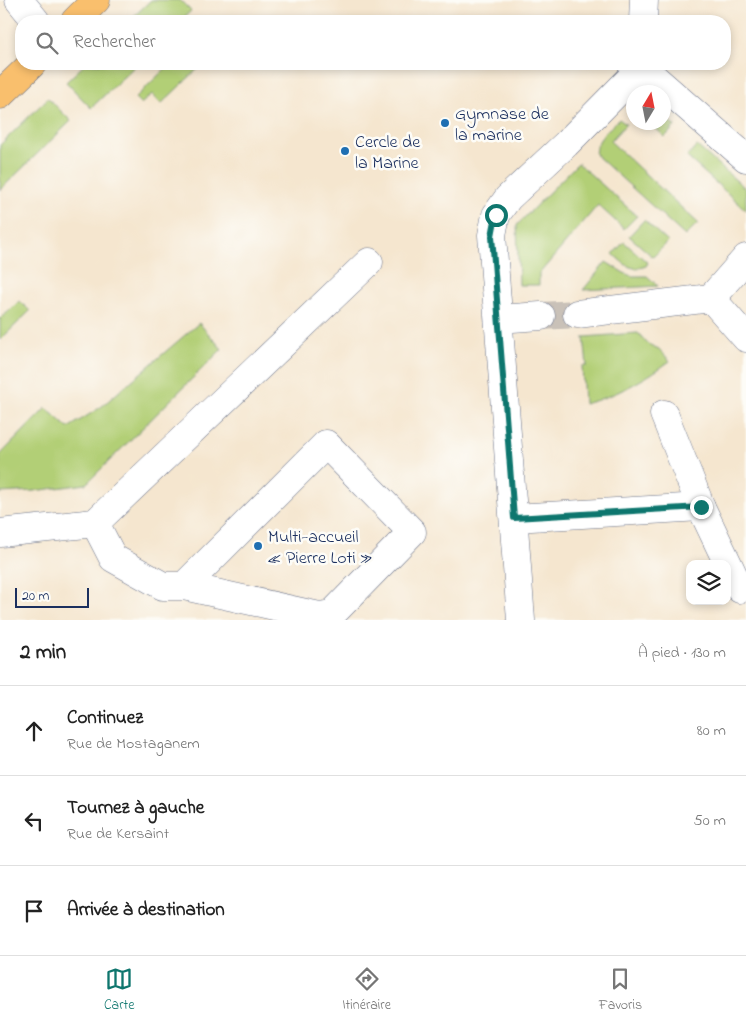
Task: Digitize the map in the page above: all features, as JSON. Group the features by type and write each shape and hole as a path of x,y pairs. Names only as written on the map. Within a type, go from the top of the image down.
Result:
{"main road":[{"path":"81,15 96,0"},
{"path":"0,95 26,70"}],"street":[{"path":"19,0 31,15"},
{"path":"644,0 644,15"},
{"path":"521,620 492,236 496,215 508,198 566,144 637,70"},
{"path":"648,70 746,158"},
{"path":"577,314 711,298 746,258"},
{"path":"0,533 95,522 369,262"},
{"path":"711,298 746,338"},
{"path":"499,319 541,316"},
{"path":"664,414 701,507 740,589"},
{"path":"95,522 114,558 163,586 184,586 319,616 332,614 412,532 326,444 184,586"},
{"path":"514,518 701,507"}],"green space":[{"path":"151,0 180,0 191,11 187,15 135,15"},
{"path":"79,70 131,70 91,108 66,82"},
{"path":"164,70 197,70 161,104 152,94 141,104 135,98"},
{"path":"48,98 71,121 0,190 0,145"},
{"path":"619,119 626,124 610,141 698,223 685,236 595,154 600,139"},
{"path":"671,122 675,126 665,137 658,130 671,130"},
{"path":"697,146 746,189 746,210 687,157"},
{"path":"578,163 637,216 624,229 598,205 539,274 539,285 519,285 517,225"},
{"path":"644,220 668,242 653,257 629,236"},
{"path":"624,242 648,263 646,266 636,268 628,266 613,254"},
{"path":"606,262 632,276 647,276 658,286 583,290"},
{"path":"20,301 30,311 0,340 0,319"},
{"path":"199,323 222,349 86,484 34,491 0,493 0,455 46,408 68,428 101,407"},
{"path":"638,333 648,344 659,349 670,361 629,387 607,397 584,404 582,366 587,366 584,337"}],"tunnel":[{"path":"541,316 577,314"}],"place":[{"name":"Gymnase de la marine","path":"445,123"},
{"name":"Cercle de la Marine","path":"345,151"},
{"name":"Multi-accueil « Pierre Loti »","path":"258,546"}],"route":[{"path":"496,215 492,236 514,518 701,507"}]}
